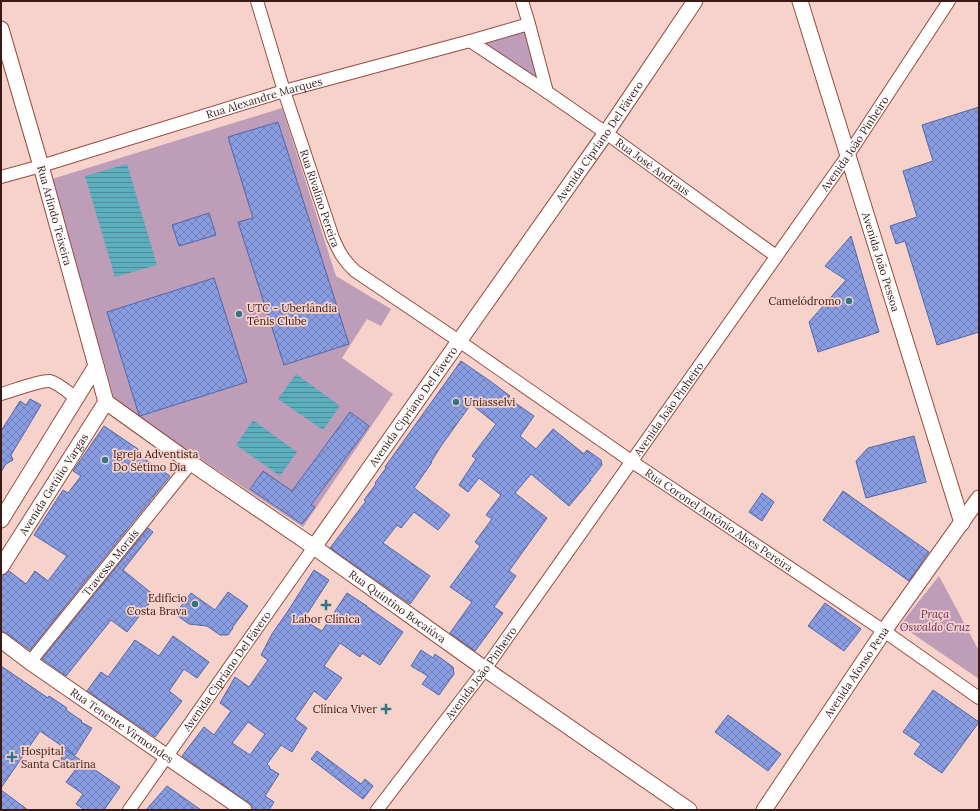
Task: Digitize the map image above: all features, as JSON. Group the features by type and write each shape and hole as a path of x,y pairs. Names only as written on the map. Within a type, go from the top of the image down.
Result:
{"street":[{"name":"Rua Rivalino Pereira","path":"257,1 284,91 333,238 342,257 355,271 459,341"},
{"path":"522,1 547,92"},
{"name":"Avenida Cipríano Del Fávero","path":"129,810 606,133 695,1"},
{"name":"Avenida João Pessoa","path":"800,1 962,523"},
{"name":"Avenida João Pinheiro","path":"377,810 485,669 848,155 949,1"},
{"name":"Rua Alexandre Marques","path":"1,177 284,91 529,24"},
{"name":"Rua Arlindo Teixeira","path":"1,29 41,166 106,402"},
{"name":"Rua José Andraus","path":"470,41 606,133 776,256"},
{"name":"Rua Coronel Antônio Alves Pereira","path":"459,341 631,461 884,631 979,698"},
{"path":"27,525 4,515 96,366"},
{"path":"1,394 50,381 57,384 76,398"},
{"name":"Rua Quintino Bocaiúva","path":"106,402 191,463 314,547 485,669 689,810"},
{"name":"Avenida Getúlio Vargas","path":"1,567 106,402"},
{"name":"Travessa Morais","path":"30,662 191,463"},
{"name":"Avenida Afonso Pena","path":"764,810 884,631 979,498"},
{"name":"Rua Tenente Virmondes","path":"1,640 30,662 244,810"}],"green space":[{"path":"530,29 537,84 479,43"},
{"name":"UTC - Uberlândia Tênis Clube","path":"282,108 336,276 391,309 381,326 367,319 342,358 393,394 303,527 115,402 52,179"},
{"name":"Praça Oswaldo Cruz","path":"939,576 979,651 979,679 900,625"}],"water":[{"path":"127,164 157,265 115,277 85,176"},
{"path":"296,374 340,406 323,430 278,399"},
{"path":"253,420 297,452 280,476 236,445"}],"building":[{"path":"979,107 979,332 937,345 905,241 896,244 890,226 917,217 903,171 933,161 922,125"},
{"path":"278,122 349,344 284,365 238,222 253,218 228,137"},
{"path":"209,213 216,235 179,246 172,225"},
{"name":"Camelódromo","path":"851,236 879,332 818,352 809,322 846,280 825,266"},
{"path":"214,278 247,382 140,416 107,312"},
{"path":"461,361 510,396 508,398 534,416 520,436 536,449 553,429 584,454 587,450 601,460 602,465 569,506 531,474 515,493 547,518 509,571 516,576 494,607 503,613 475,651 450,633 472,602 450,587 480,546 475,542 492,519 486,515 501,495 479,478 468,492 459,485 476,459 472,456 496,424 471,404 441,446 414,488 450,515 438,530 414,512 401,528 397,525 383,543 430,576 410,604 330,548 366,501 364,500 376,484 375,483 386,468 385,467"},
{"path":"30,399 41,405 11,455 13,460 6,464 1,472 1,431 20,401 26,405"},
{"path":"350,412 369,426 311,505 315,507 302,524 250,489 263,471 292,491"},
{"path":"104,426 138,449 136,453 170,476 30,650 1,631 1,579 9,571 26,584 35,571 48,581 67,556 34,535 63,490 68,493 81,476 73,471"},
{"path":"914,436 926,482 866,498 856,461 868,448"},
{"path":"843,491 929,552 909,581 823,520"},
{"path":"762,493 774,502 762,521 749,512"},
{"path":"148,528 153,532 123,570 155,596 127,632 111,620 66,676 42,659"},
{"path":"314,570 329,580 303,620 322,631 347,593 403,632 380,665 362,653 360,657 340,643 324,666 342,678 326,700 314,691 295,719 307,728 292,752 281,745 267,764 270,767 269,768 279,774 265,796 274,802 269,810 254,810 249,803 182,756 204,727 214,735 231,711 220,703 235,677 249,687 268,660 261,655 272,634","holes":["248,722 265,734 250,755 232,743"]},
{"name":"Edifício Costa Brava","path":"228,592 248,606 228,635 220,635 207,626 189,624 175,614 191,593 215,610"},
{"path":"825,603 861,629 844,651 808,626"},
{"path":"173,636 209,662 197,678 184,669 169,691 182,701 155,737 87,691 101,672 108,677 135,640 159,656"},
{"path":"421,650 433,658 435,654 453,667 454,674 439,695 422,684 428,676 411,666"},
{"path":"1,666 48,698 49,696 67,708 66,710 82,721 81,722 92,728 75,755 40,731 1,788"},
{"path":"933,690 979,722 942,773 914,754 921,744 903,732"},
{"path":"728,715 781,754 768,771 715,732"},
{"path":"66,750 120,787 104,810 85,810 76,804 83,794 66,782 76,769 60,760"},
{"path":"317,751 361,784 365,779 373,786 363,799 311,759"},
{"path":"167,786 201,810 146,810"},
{"path":"1,790 28,810 1,810"}],"place":[{"name":"Camelódromo","path":"849,301"},
{"name":"UTC - Uberlândia Tênis Clube","path":"239,314"},
{"name":"Uniasselvi","path":"456,402"},
{"name":"Igreja Adventista Do Sétimo Dia","path":"105,460"},
{"name":"Edifício Costa Brava","path":"195,604"},
{"name":"Labor Clínica","path":"326,605"},
{"name":"Clínica Viver","path":"386,709"},
{"name":"Hospital Santa Catarina","path":"12,757"}]}
